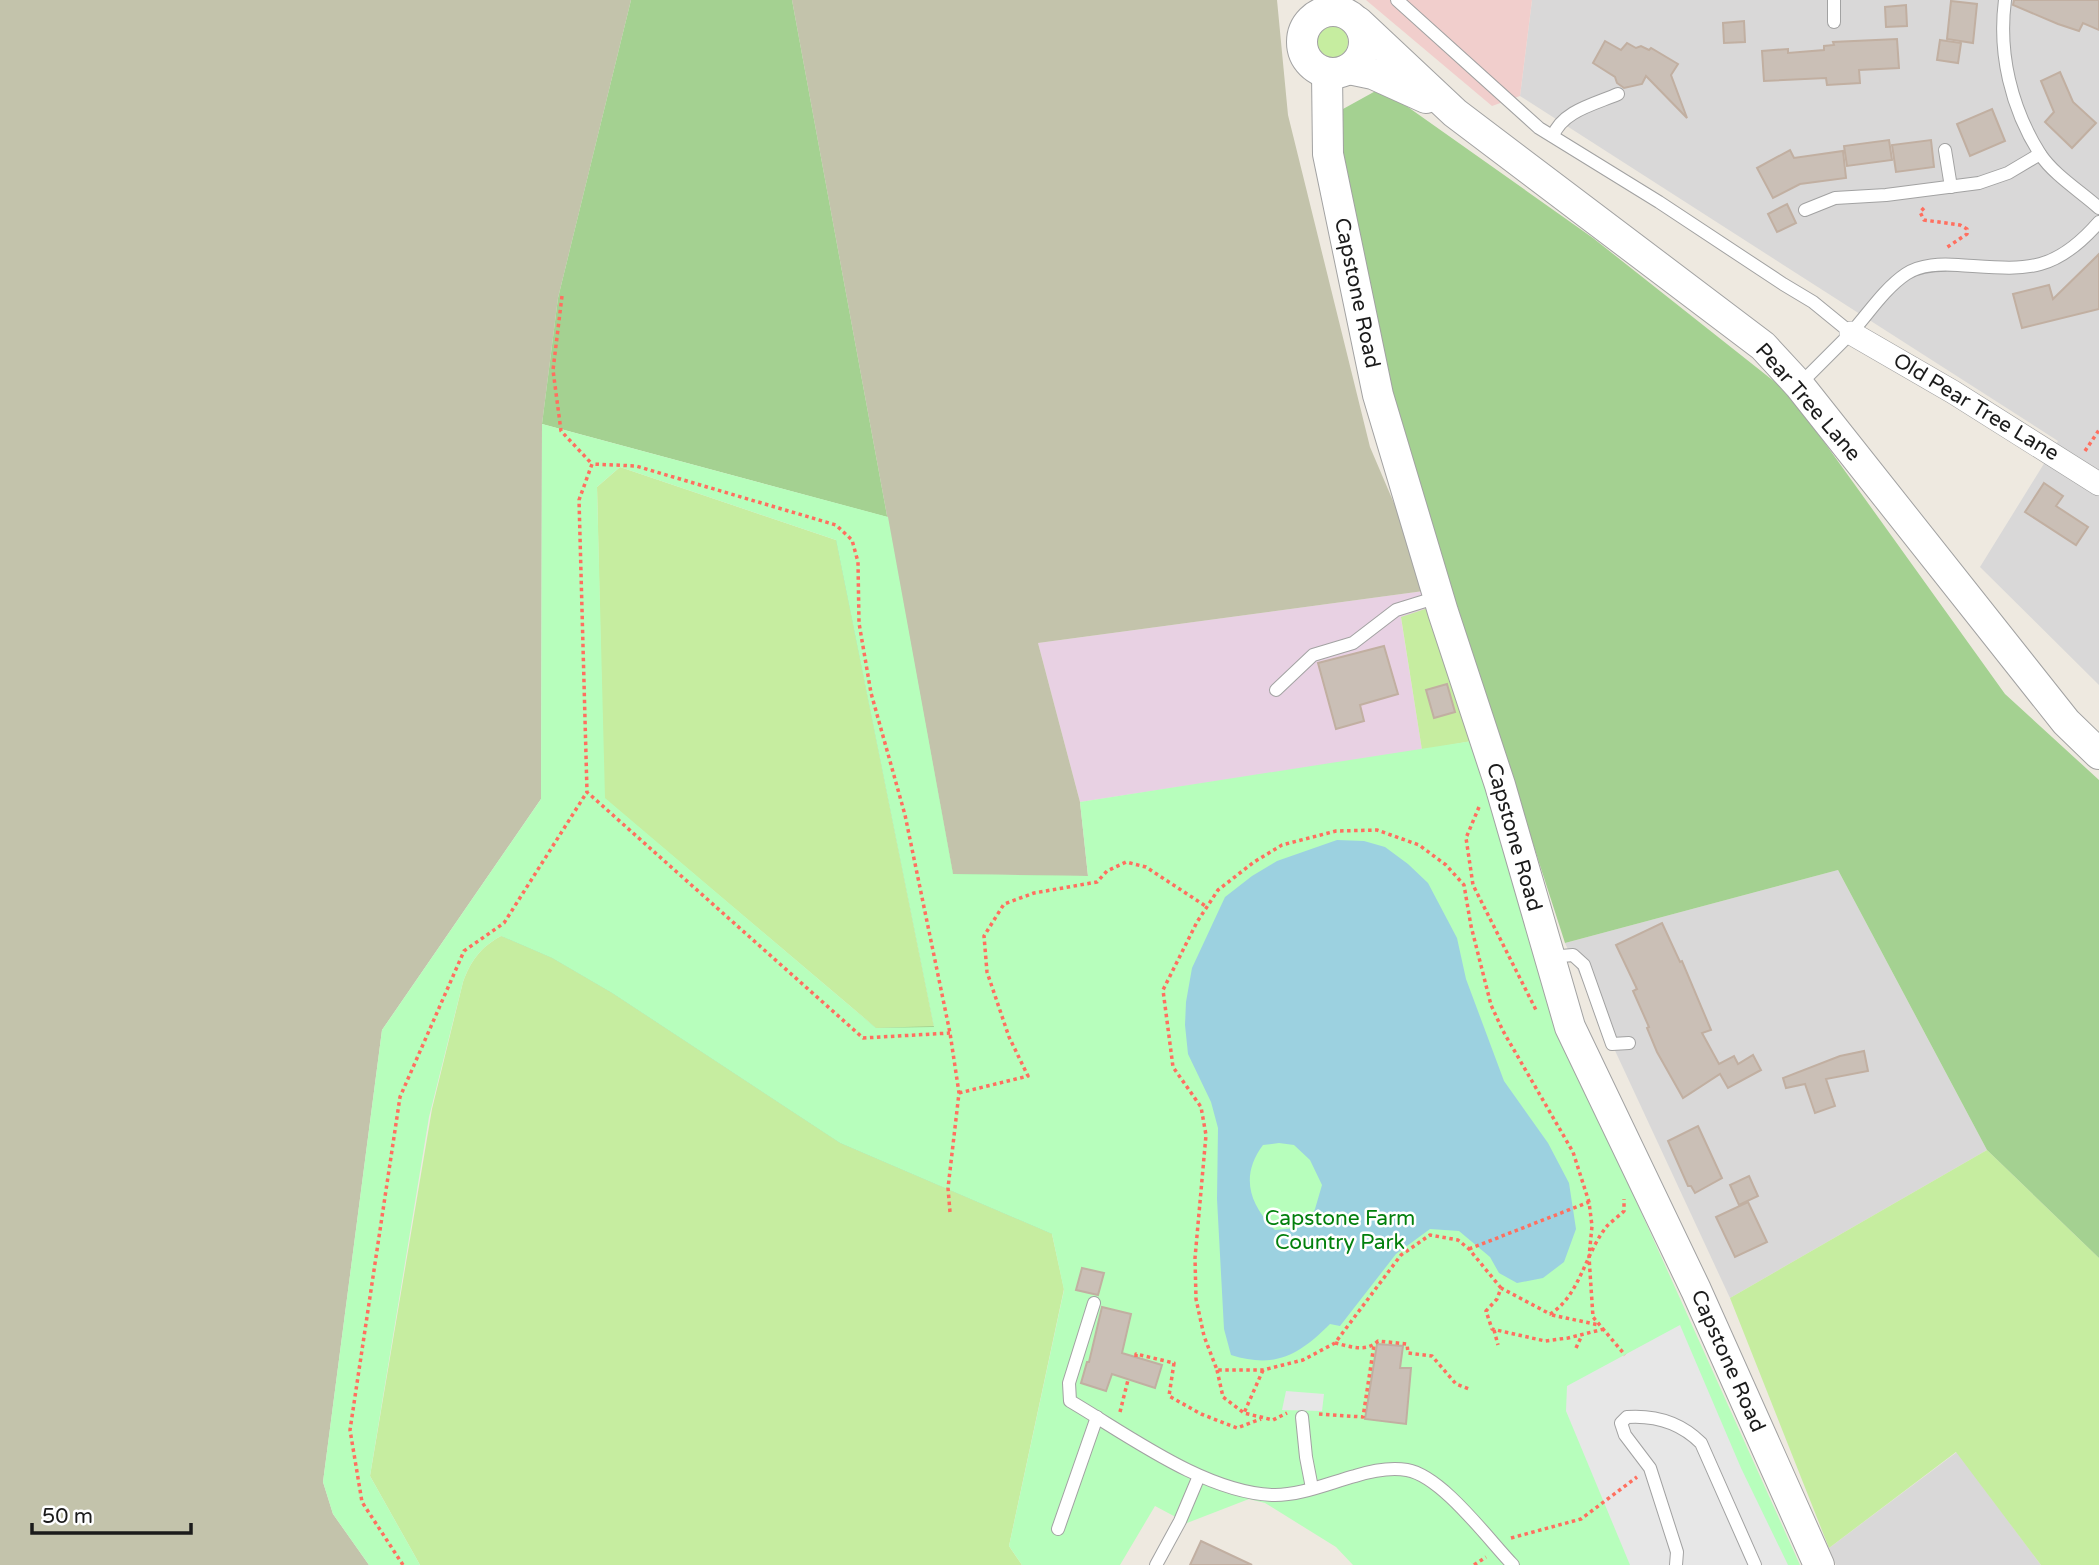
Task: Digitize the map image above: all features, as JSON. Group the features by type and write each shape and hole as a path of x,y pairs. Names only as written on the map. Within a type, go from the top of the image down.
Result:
{"street":[{"path":"1341,11 1363,32 1362,53 1357,62 1338,71 1318,70 1304,56 1301,47 1302,13 1341,11"},
{"name":"Pear Tree Lane","path":"1341,11 1455,113 1763,346 1799,385 2066,722 2099,754"},
{"name":"Pear Tree Lane","path":"1338,71 1373,74 1399,84 1455,113"},
{"name":"Capstone Road","path":"1338,71 1328,154 1378,395 1438,597 1500,785 1570,1027 1696,1290 1819,1565"},
{"name":"Old Pear Tree Lane","path":"1851,333 1953,392 2099,484"}],"lane":[{"path":"1397,0 1539,128 1813,302 1851,333"},
{"path":"1834,0 1834,22"},
{"path":"2005,0 2003,45 2008,80 2017,107 2040,154 2054,170 2099,208"},
{"path":"1553,136 1557,125 1565,117 1618,94"},
{"path":"1945,150 1951,187"},
{"path":"1805,210 1835,198 1938,189 1993,180 2040,154"},
{"path":"1799,385 1907,274 1935,264 2021,269 2045,264 2069,251 2099,222"},
{"path":"1276,690 1313,655 1353,643 1396,610 1438,597"},
{"path":"1549,957 1573,955 1584,965 1612,1044 1629,1042"},
{"path":"1094,1303 1069,1383 1070,1401 1199,1476 1243,1490 1273,1495 1312,1488 1377,1470 1409,1470 1439,1486 1513,1565"},
{"path":"1302,1414 1312,1488"},
{"path":"1676,1565 1677,1552 1650,1468 1625,1435 1621,1423 1627,1417 1644,1416 1686,1428 1702,1443 1755,1565"},
{"path":"1058,1529 1097,1417"},
{"path":"1156,1565 1180,1521 1199,1476"}],"path":[{"path":"1938,189 1939,203 1922,209 1920,214 1927,221 1966,228 1967,234 1948,244"},
{"path":"562,296 553,370 561,431 592,464 636,466 836,525 852,540 858,562 859,623 871,693 905,815 950,1033 959,1093 948,1188 950,1212"},
{"path":"403,1565 362,1502 350,1430 400,1097 464,951 504,923 587,792 579,500 592,464"},
{"path":"1500,785 1479,808 1466,838 1473,885 1539,1015"},
{"path":"587,792 863,1038 950,1033"},
{"path":"1374,1345 1363,1416 1302,1414 1273,1420 1244,1413 1223,1397 1217,1370 1203,1336 1196,1299 1195,1258 1206,1135 1201,1107 1173,1067 1163,990 1197,922 1218,890 1254,862 1282,845 1336,831 1377,830 1419,845 1446,864 1464,885 1471,926 1491,1005 1503,1031 1573,1153 1589,1202 1592,1226 1589,1257 1593,1317 1625,1355"},
{"path":"959,1093 1028,1076 1009,1037 987,972 984,936 1004,904 1034,893 1097,882 1107,871 1126,862 1146,867 1207,906"},
{"path":"1549,1314 1558,1309 1576,1283 1607,1226 1624,1211 1624,1192"},
{"path":"1469,1249 1589,1202"},
{"path":"1217,1370 1264,1370 1303,1360 1335,1343 1401,1255 1430,1235 1458,1240 1469,1249 1501,1288 1549,1314 1600,1325"},
{"path":"1498,1345 1486,1311 1497,1299 1501,1288"},
{"path":"1494,1330 1545,1341 1604,1329"},
{"path":"1576,1348 1582,1335"},
{"path":"1335,1343 1358,1349 1374,1345 1378,1341 1407,1344 1408,1353 1432,1356 1456,1384 1469,1390"},
{"path":"1136,1357 1136,1353 1174,1363 1169,1396 1201,1414 1237,1428 1263,1418"},
{"path":"1244,1413 1264,1370"},
{"path":"1115,1428 1128,1380"},
{"path":"1476,1564 1507,1540 1581,1519 1650,1468"}],"shaded area":[{"path":"0,0 631,0 558,298 542,424 541,799 382,1030 323,1482 333,1514 369,1565 0,1565"},
{"path":"792,0 1277,0 1288,115 1370,447 1431,590 1038,643 1080,802 1088,876 953,874"},
{"path":"1366,0 1532,0 1520,96 1492,106"},
{"path":"1532,0 2099,0 2099,685 1980,567 2058,441 1520,96"},
{"path":"1431,590 1437,605 1401,618 1422,750 1080,802 1038,643"},
{"path":"1838,870 1987,1150 1730,1298 1565,943"},
{"path":"1680,1325 1741,1468 1788,1565 1630,1565 1566,1411 1567,1386"},
{"path":"1286,1391 1324,1394 1322,1411 1282,1410"},
{"path":"1957,1452 2041,1565 1836,1565 1829,1548"}],"green space":[{"path":"631,0 792,0 953,874 1088,876 1123,836 1052,1234 840,1143 612,993 552,958 501,936 827,988 876,1028 934,1026 836,540 887,517 542,424 558,298"},
{"path":"1330,24 1343,29 1348,42 1343,55 1330,60 1317,55 1312,42 1317,29"},
{"path":"1381,88 1593,238 1789,393 2005,694 2099,780 2099,1258 1987,1150 1838,870 1565,943 1405,446 1338,172 1343,109"},
{"name":"Capstone Farm Country Park","path":"542,424 888,517 953,874 1088,876 1080,802 1472,741 1560,1032 1800,1565 1353,1565 1336,1547 1265,1503 1249,1499 1187,1523 1155,1506 1120,1565 1022,1565 1009,1546 1064,1290 1052,1234 840,1143 612,993 552,958 501,936 482,950 466,974 429,1117 370,1476 420,1565 369,1565 333,1514 323,1482 382,1030 541,799","holes":["620,467 836,540 934,1027 876,1028 605,798 597,487"]},
{"path":"620,467 836,540 934,1027 876,1028 604,798 597,487"},
{"path":"1437,605 1472,741 1422,750 1401,617","holes":["1447,684 1455,711 1435,717 1426,690"]},
{"path":"501,936 552,958 612,993 840,1143 1052,1234 1064,1289 1009,1546 1022,1565 420,1565 370,1476 432,1109 466,974 482,950"},
{"path":"1987,1150 2099,1258 2099,1565 2041,1565 1956,1452 1829,1548 1730,1298"}],"water":[{"path":"1337,840 1364,841 1385,847 1428,883 1457,938 1466,979 1504,1081 1548,1143 1569,1183 1576,1229 1564,1262 1543,1278 1517,1283 1499,1273 1490,1257 1459,1231 1430,1229 1396,1254 1340,1326 1330,1324 1297,1351 1273,1360 1261,1360 1231,1355 1224,1329 1217,1199 1218,1128 1211,1102 1188,1054 1185,1025 1192,968 1225,897 1277,861","holes":["1263,1145 1294,1145 1310,1160 1322,1185 1308,1224 1275,1230 1254,1200 1250,1179 1252,1168"]}],"building":[{"path":"2014,0 2099,0 2099,30 2083,23 2079,31 2058,24 2013,5"},
{"path":"1951,1 1977,4 1973,43 1947,39"},
{"path":"1906,5 1907,26 1886,27 1885,7"},
{"path":"1744,21 1745,42 1724,43 1723,23"},
{"path":"1897,39 1899,68 1859,70 1860,83 1827,85 1826,78 1764,81 1762,51 1788,49 1788,53 1824,50 1824,46 1834,45 1833,42"},
{"path":"1940,40 1961,43 1958,63 1937,60"},
{"path":"1605,41 1621,50 1627,43 1636,48 1651,48 1678,64 1671,75 1687,118 1646,76 1642,84 1624,88 1617,83 1615,77 1593,63"},
{"path":"2060,72 2073,102 2096,123 2072,148 2045,122 2054,112 2041,81"},
{"path":"1992,109 2005,141 1970,156 1957,124"},
{"path":"1889,140 1892,160 1847,166 1844,146"},
{"path":"1931,140 1934,167 1896,172 1892,145"},
{"path":"1790,150 1794,158 1843,151 1846,178 1800,184 1773,198 1757,168"},
{"path":"1787,204 1796,223 1777,232 1768,214"},
{"path":"2099,254 2099,309 2022,328 2013,294 2049,285 2053,299"},
{"path":"2044,483 2063,496 2056,506 2088,527 2076,545 2025,512"},
{"path":"1384,646 1398,694 1360,705 1364,721 1336,729 1318,663"},
{"path":"1447,684 1455,712 1434,718 1426,690"},
{"path":"1662,923 1680,962 1682,961 1711,1030 1702,1033 1719,1064 1734,1056 1738,1064 1753,1055 1761,1070 1728,1088 1720,1074 1683,1098 1647,1028 1649,1027 1633,991 1637,989 1616,945"},
{"path":"1864,1051 1868,1071 1826,1079 1835,1106 1815,1113 1805,1084 1786,1088 1783,1078 1840,1056"},
{"path":"1698,1126 1722,1178 1695,1193 1691,1186 1688,1186 1668,1141"},
{"path":"1749,1176 1758,1196 1739,1205 1730,1185"},
{"path":"1748,1202 1767,1242 1735,1257 1716,1217"},
{"path":"1082,1268 1104,1273 1098,1295 1076,1290"},
{"path":"1102,1307 1131,1314 1122,1353 1162,1365 1155,1388 1112,1374 1106,1391 1081,1383 1089,1362"},
{"path":"1377,1344 1403,1346 1400,1368 1411,1368 1406,1424 1365,1419"},
{"path":"1201,1541 1252,1565 1190,1565"}]}
